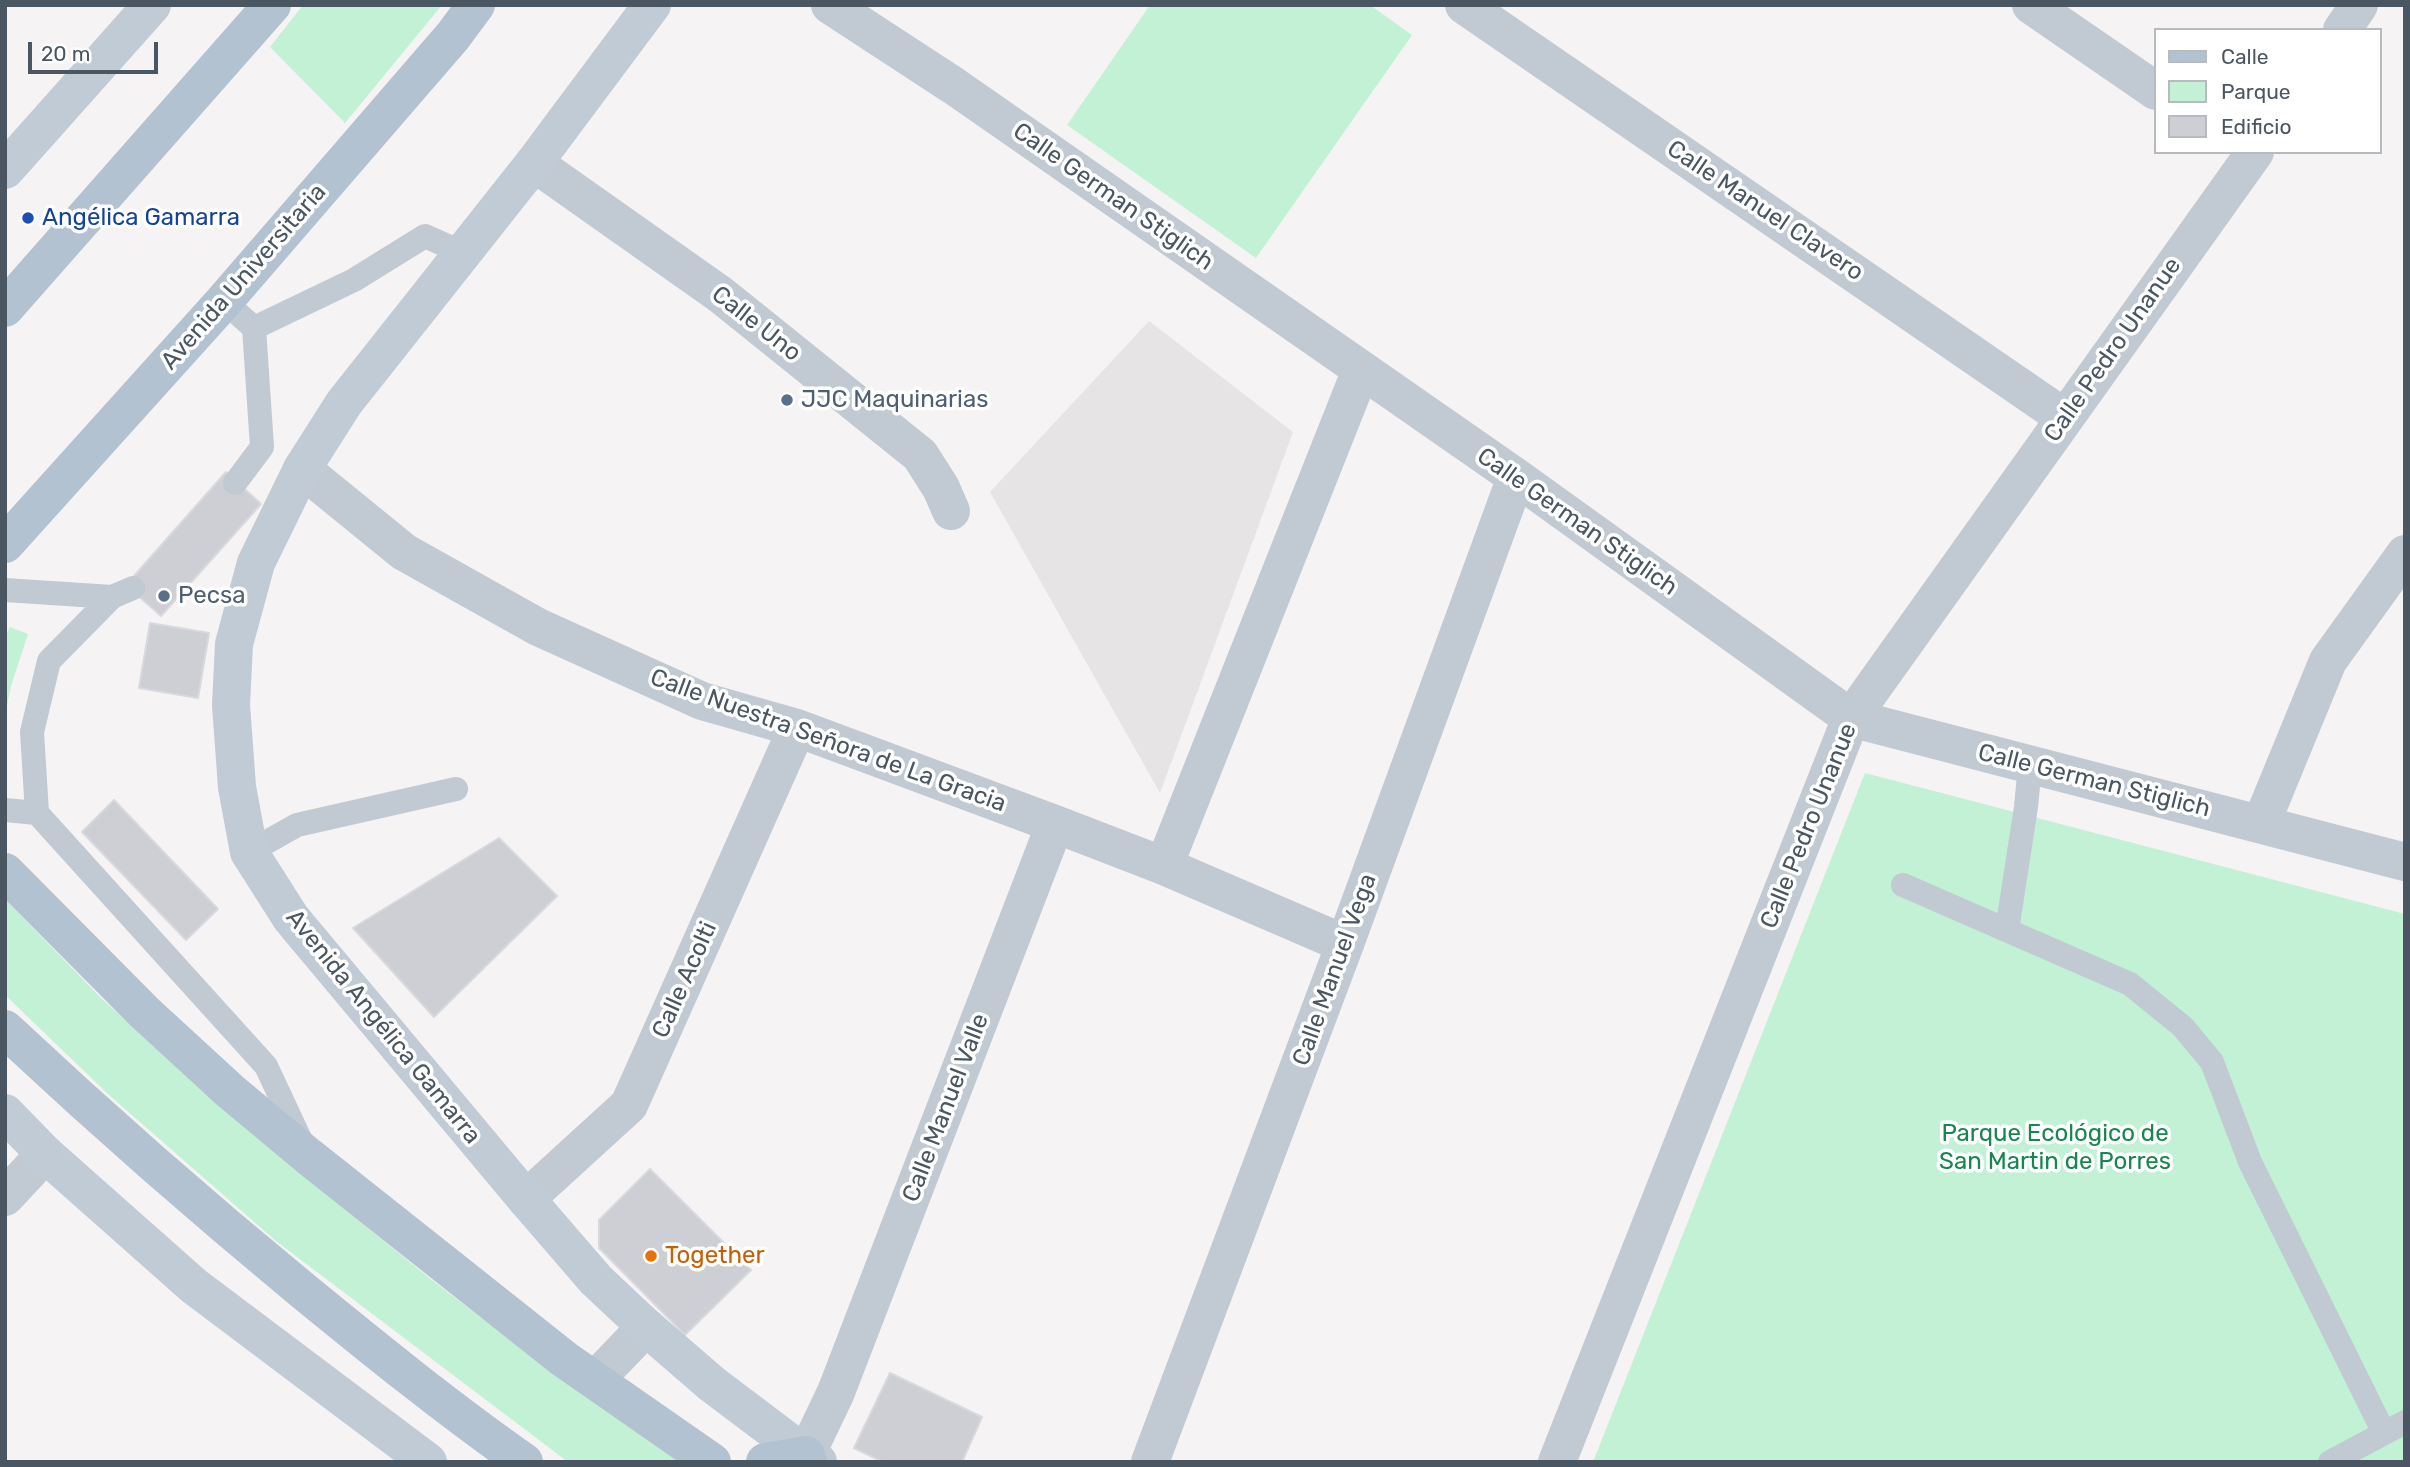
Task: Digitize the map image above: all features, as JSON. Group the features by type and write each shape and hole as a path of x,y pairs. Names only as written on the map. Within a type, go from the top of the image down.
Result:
{"main road":[{"path":"5,308 272,5"},
{"name":"Avenida Universitaria","path":"5,544 224,301 453,36 476,5"},
{"path":"5,872 154,1021 230,1091 553,1350 712,1462"},
{"path":"5,1029 106,1123 225,1226 356,1334 524,1462"},
{"path":"765,1462 811,1460"}],"street":[{"path":"5,170 152,5"},
{"path":"302,469 344,403 534,163 652,5"},
{"name":"Calle German Stiglich","path":"830,5 954,86 1516,477 1851,718 2405,862"},
{"name":"Calle Manuel Clavero","path":"1464,5 2066,418"},
{"path":"2031,5 2154,90"},
{"path":"2343,28 2359,5"},
{"name":"Calle Pedro Unanue","path":"1557,1462 1851,718 2066,418 2250,154"},
{"name":"Calle Uno","path":"534,163 721,295 920,455 941,488 951,511"},
{"path":"1164,866 1361,370"},
{"name":"Calle Nuestra Señora de La Gracia","path":"302,469 404,552 538,627 702,701 797,728 1055,824 1164,866 1345,944"},
{"name":"Avenida Angélica Gamarra","path":"302,469 256,564 234,644 231,705 237,788 249,852 291,918 596,1280 712,1384 811,1460"},
{"name":"Calle Manuel Vega","path":"1150,1462 1345,944 1516,477"},
{"path":"2261,824 2328,661 2405,554"},
{"name":"Calle Acolti","path":"526,1199 629,1105 797,728"},
{"name":"Calle Manuel Valle","path":"811,1460 1055,824"},
{"path":"5,1113 45,1154 194,1286 428,1462"},
{"path":"5,1198 45,1154"},
{"path":"595,1380 646,1327"}],"lane":[{"path":"254,328 354,279 425,236 463,253"},
{"path":"224,301 254,328 262,447 235,482"},
{"path":"5,590 122,593 49,660 32,732 37,813 266,1066 308,1156"},
{"path":"2007,930 2030,765"},
{"path":"249,852 297,825 456,789"},
{"path":"5,810 37,813"},
{"path":"1903,885 2130,984 2183,1027 2212,1062 2250,1162 2394,1427 2330,1462"}],"shaded area":[{"path":"1149,321 1293,432 1160,793 990,492"}],"green space":[{"path":"303,5 442,5 345,123 270,47"},
{"path":"1150,5 1370,5 1412,35 1256,258 1067,125"},
{"path":"10,627 28,634 11,686 5,716 5,636"},
{"name":"Parque Ecológico de San Martin de Porres","path":"1865,773 2405,914 2405,1462 1593,1462"},
{"path":"5,899 102,999 259,1139 428,1277 569,1385 681,1462 568,1462 276,1241 108,1094 5,995"}],"building":[{"path":"226,472 261,504 161,616 126,585"},
{"path":"150,623 209,633 198,698 139,688"},
{"path":"114,800 218,909 186,940 82,832"},
{"path":"499,838 557,896 434,1017 353,928"},
{"path":"650,1169 751,1270 685,1335 599,1248 599,1220"},
{"path":"890,1373 982,1417 962,1462 883,1462 854,1448"}],"place":[{"name":"Angélica Gamarra","path":"28,218"},
{"name":"JJC Maquinarias","path":"787,400"},
{"name":"Pecsa","path":"164,596"},
{"name":"Together","path":"651,1256"}]}
